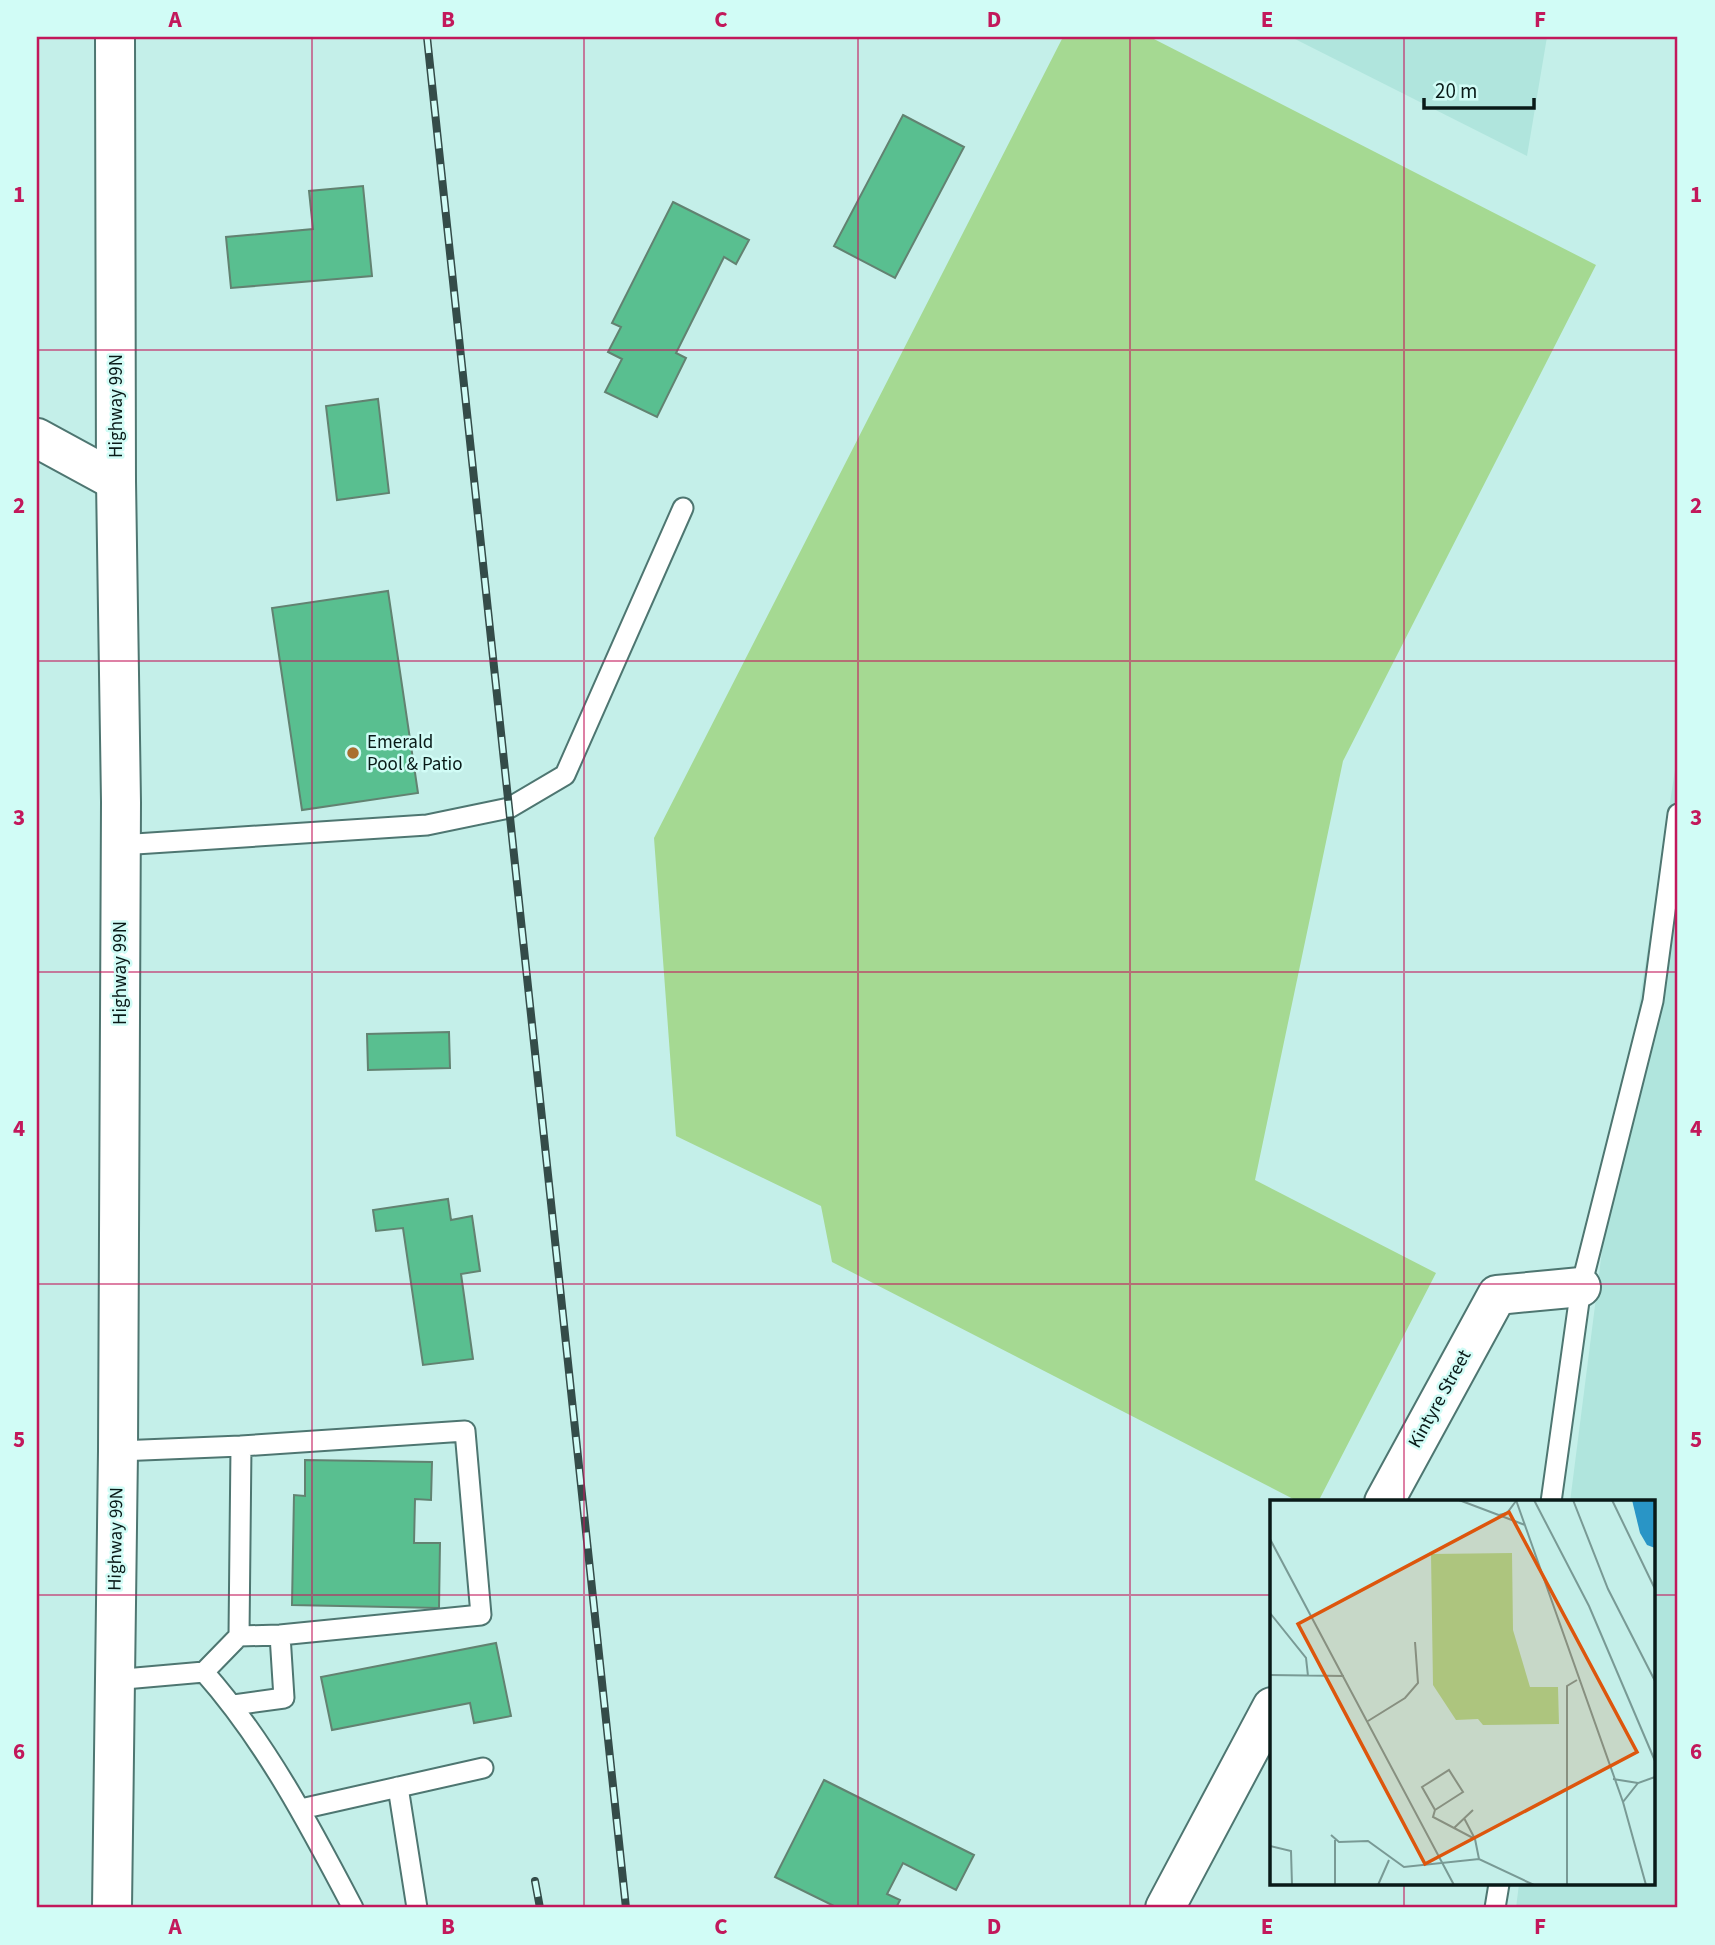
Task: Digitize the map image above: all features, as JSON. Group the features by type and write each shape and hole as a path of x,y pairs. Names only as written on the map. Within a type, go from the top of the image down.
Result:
{"main road":[{"name":"Highway 99N","path":"112,1908 118,1451 120,845 115,37"},
{"path":"37,438 116,481"},
{"name":"Kintyre Street","path":"1385,1500 1497,1295 1581,1287"},
{"path":"1165,1908 1270,1711"}],"lane":[{"path":"120,845 426,825 509,808 565,775 683,508"},
{"path":"1551,1500 1581,1287 1653,1001 1678,814"},
{"path":"118,1451 465,1431 481,1615 281,1635 239,1636"},
{"path":"113,1679 204,1672 239,1636 241,1446"},
{"path":"234,1705 284,1698 281,1635"},
{"path":"204,1672 234,1705 301,1809 354,1908"},
{"path":"301,1809 483,1768"},
{"path":"398,1787 417,1908"},
{"path":"1495,1908 1499,1885"}],"shaded area":[{"path":"1291,37 1547,37 1527,156"},
{"path":"1678,750 1678,1908 1516,1908 1519,1885 1656,1885 1656,1500 1570,1500 1604,1235"}],"green space":[{"path":"1063,37 1150,37 1596,265 1343,761 1255,1180 1436,1273 1319,1500 1295,1500 832,1262 821,1206 676,1136 654,838"}],"building":[{"path":"903,115 964,147 895,278 834,246"},
{"path":"363,186 372,276 231,288 226,237 313,229 309,191"},
{"path":"673,202 749,240 736,264 724,257 676,353 686,358 657,417 605,392 622,359 608,352 621,327 612,323"},
{"path":"378,399 389,493 337,500 326,406"},
{"path":"388,591 418,793 302,810 272,608"},
{"path":"449,1032 450,1068 368,1070 367,1034"},
{"path":"448,1199 451,1220 472,1216 480,1271 461,1274 473,1359 423,1365 403,1228 376,1231 373,1210"},
{"path":"305,1460 432,1462 431,1500 415,1499 414,1543 440,1543 439,1608 292,1605 294,1495 305,1496"},
{"path":"496,1643 511,1716 474,1723 470,1703 332,1730 321,1677"},
{"path":"824,1780 974,1855 956,1890 903,1863 887,1894 900,1900 896,1908 838,1908 775,1877"}],"railway":[{"path":"427,37 626,1908"},
{"path":"535,1881 540,1908"}],"place":[{"name":"Emerald Pool & Patio","path":"353,753"}]}
